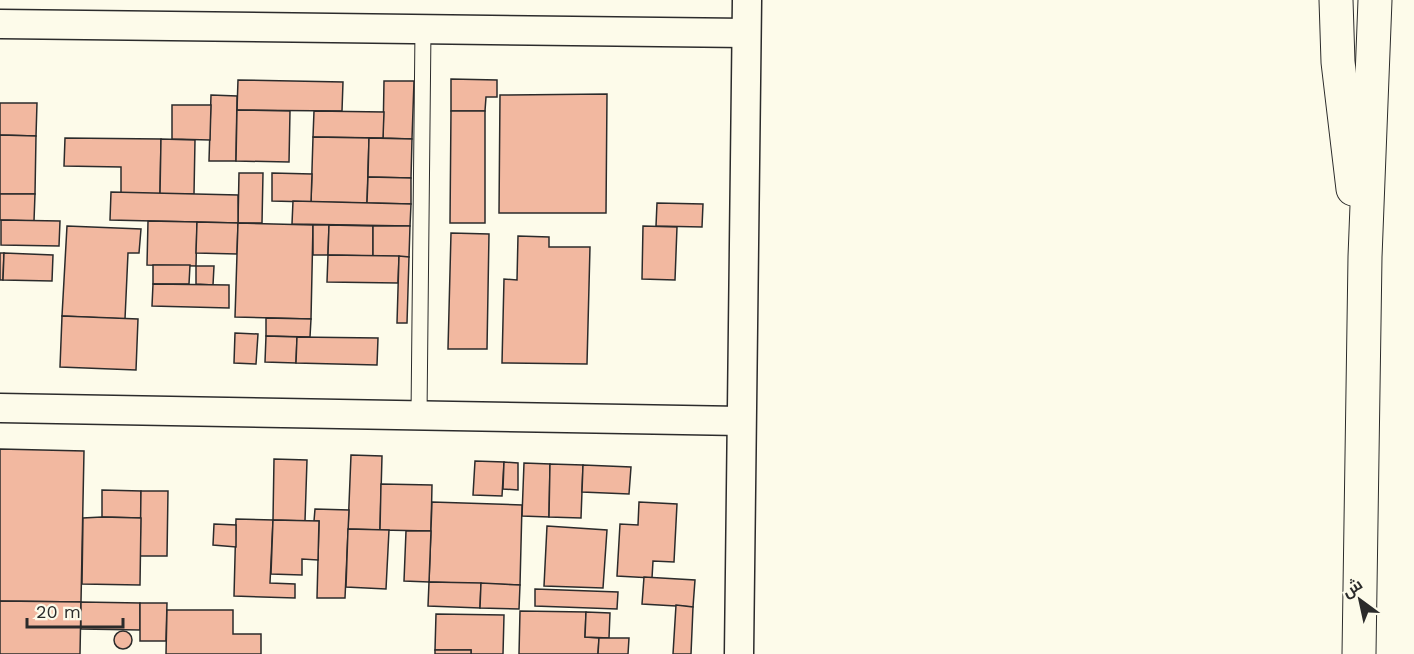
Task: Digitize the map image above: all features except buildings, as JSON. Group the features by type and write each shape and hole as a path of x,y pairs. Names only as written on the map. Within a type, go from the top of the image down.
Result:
{"highway":[{"path":"1336,0 1338,62 1344,128 1365,257"},
{"path":"1359,654 1365,257 1375,0"}],"street":[{"path":"739,654 747,0"},
{"path":"0,24 746,33"},
{"path":"0,408 741,421"}],"lane":[{"path":"419,415 423,29"}]}
